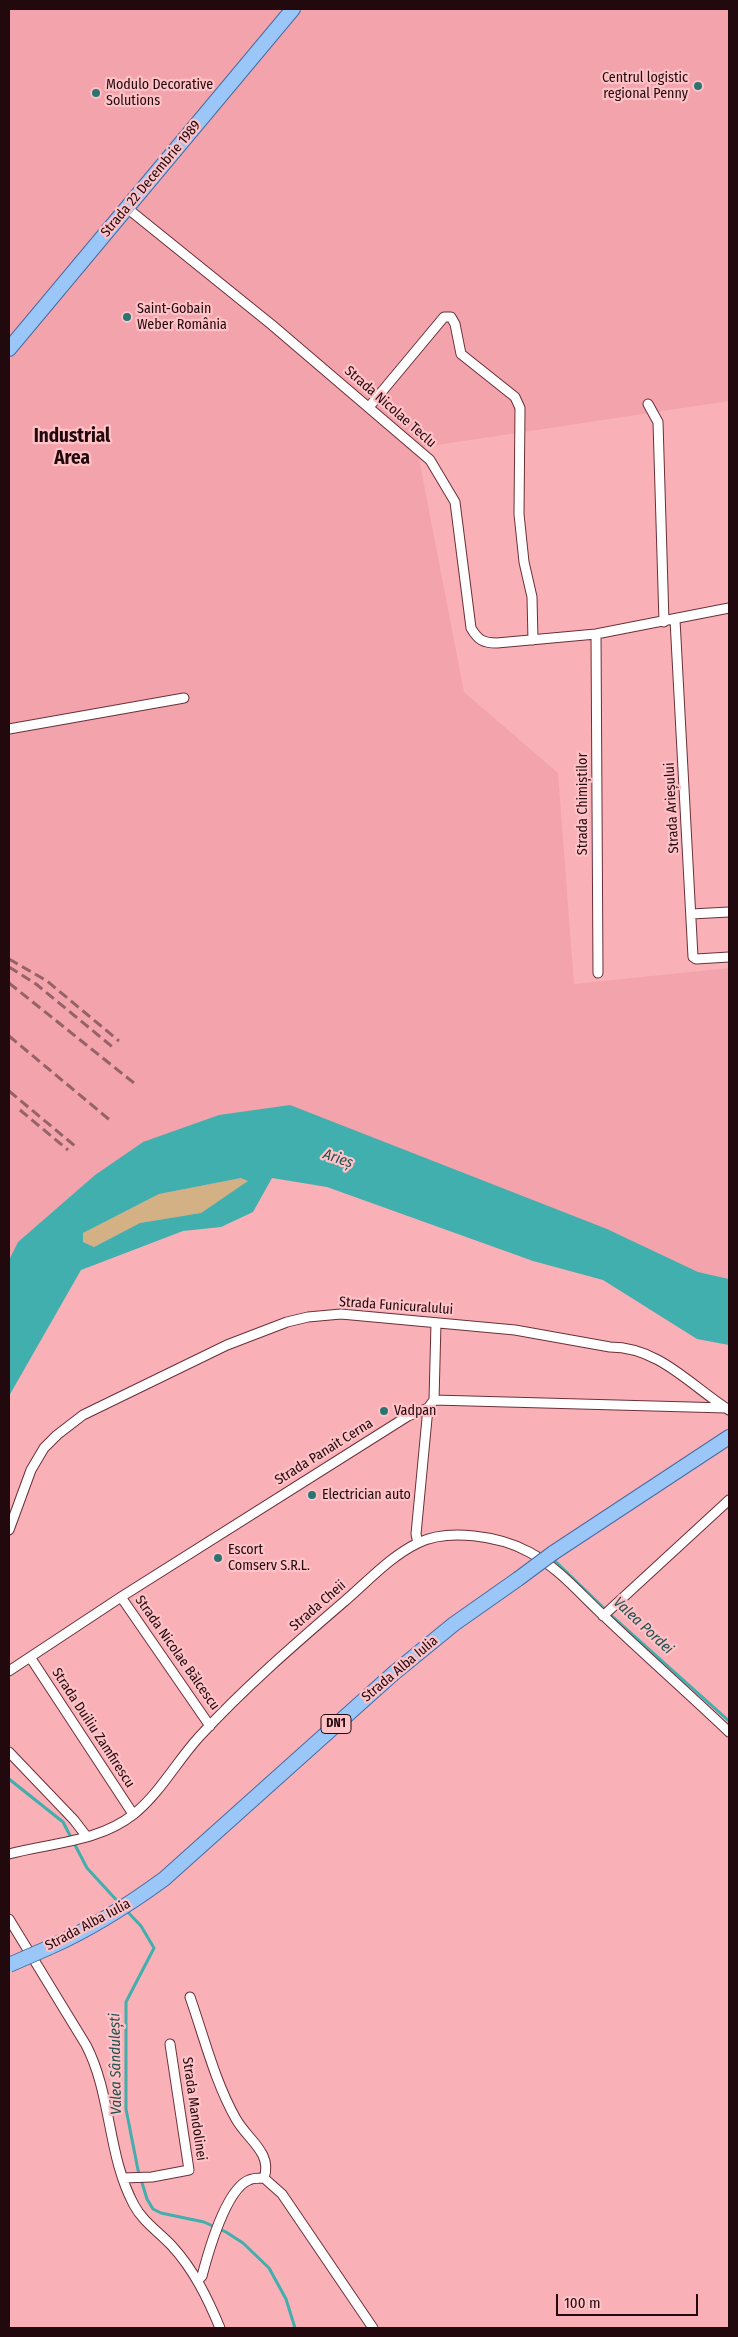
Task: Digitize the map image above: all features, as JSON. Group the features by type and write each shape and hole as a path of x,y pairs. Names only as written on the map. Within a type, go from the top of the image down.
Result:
{"main road":[{"name":"Strada 22 Decembrie 1989","path":"9,349 294,9"},
{"name":"Strada Alba Iulia","path":"9,1965 90,1927 129,1904 164,1879 394,1673 454,1624 553,1552 729,1437"}],"street":[{"name":"Strada Nicolae Teclu","path":"127,208 369,407 430,460 453,496 472,628 477,638 486,643 596,634 729,608"},
{"path":"369,407 444,317 448,316 451,317 455,324 461,354 516,397 520,408 519,514 524,562 532,598 533,640"},
{"path":"648,404 658,422 664,622"},
{"name":"Strada Arieșului","path":"675,620 694,958 729,957"},
{"name":"Strada Chimiștilor","path":"596,634 598,973"},
{"path":"9,729 184,698"},
{"path":"691,914 729,912"},
{"name":"Strada Funicuralului","path":"9,1530 31,1470 44,1448 57,1435 83,1415 227,1345 287,1322 308,1317 341,1314 515,1330 610,1347 625,1347 652,1356 675,1369 728,1409"},
{"path":"418,1543 416,1534 431,1404 436,1323"},
{"name":"Strada Panait Cerna","path":"9,1671 121,1597 408,1416 431,1404 728,1409"},
{"path":"603,1616 729,1500"},
{"name":"Strada Cheii","path":"9,1854 62,1841 83,1838 113,1828 133,1814 210,1726 270,1665 394,1559 418,1543 454,1535 486,1538 527,1550 556,1569 603,1616 729,1732"},
{"name":"Strada Nicolae Bălcescu","path":"121,1597 210,1726"},
{"name":"Strada Duiliu Zamfirescu","path":"30,1657 133,1814"},
{"path":"9,1752 74,1820 83,1838"},
{"path":"9,1919 97,2066 123,2178 133,2204 141,2216 173,2247 198,2280 220,2328"},
{"path":"190,1997 225,2098 237,2121 260,2150 265,2160 267,2169 264,2178"},
{"name":"Strada Mandolinei","path":"123,2178 152,2177 188,2172 189,2168 170,2044"},
{"path":"198,2280 202,2276 215,2236 232,2195 238,2187 248,2180 264,2178 282,2194 373,2328"}],"shaded area":[{"path":"9,9 729,9 729,401 417,448 464,692 558,773 574,984 729,968 729,1279 698,1272 607,1229 143,1142 95,1175 18,1242 9,1260"},
{"path":"241,1178 249,1181 201,1213 140,1223 94,1247 83,1242 83,1233 159,1194"}],"water":[{"name":"Arieș","path":"290,1105 607,1229 698,1272 729,1279 729,1345 697,1339 603,1280 533,1261 327,1187 272,1178 253,1212 221,1227 183,1231 81,1270 9,1396 9,1260 18,1242 95,1175 143,1142 219,1115","holes":["241,1178 248,1181 201,1213 140,1223 94,1247 83,1242 83,1233 159,1194"]}],"waterway":[{"name":"Valea Pordei","path":"553,1559 613,1617 729,1721"},
{"name":"Valea Sândulești","path":"9,1779 63,1822 87,1868 121,1905"},
{"name":"Valea Sândulești","path":"125,1909 141,1926 154,1948 126,2002 126,2109 138,2170 147,2199 153,2209 161,2213 204,2222 226,2232 243,2243 269,2268 286,2299 295,2328"}],"railway":[{"path":"9,959 47,981 119,1041"},
{"path":"9,967 36,984 115,1049"},
{"path":"9,983 134,1083"},
{"path":"9,1036 111,1121"},
{"path":"9,1091 75,1146"},
{"path":"20,1110 68,1150"}],"place":[{"name":"Centrul logistic regional Penny","path":"698,86"},
{"name":"Modulo Decorative Solutions","path":"96,93"},
{"name":"Saint-Gobain Weber România","path":"127,317"},
{"name":"Vadpan","path":"384,1411"},
{"name":"Electrician auto","path":"312,1495"},
{"name":"Escort Comserv S.R.L.","path":"218,1558"}],"district":[{"name":"Industrial Area","path":"72,448"}]}
